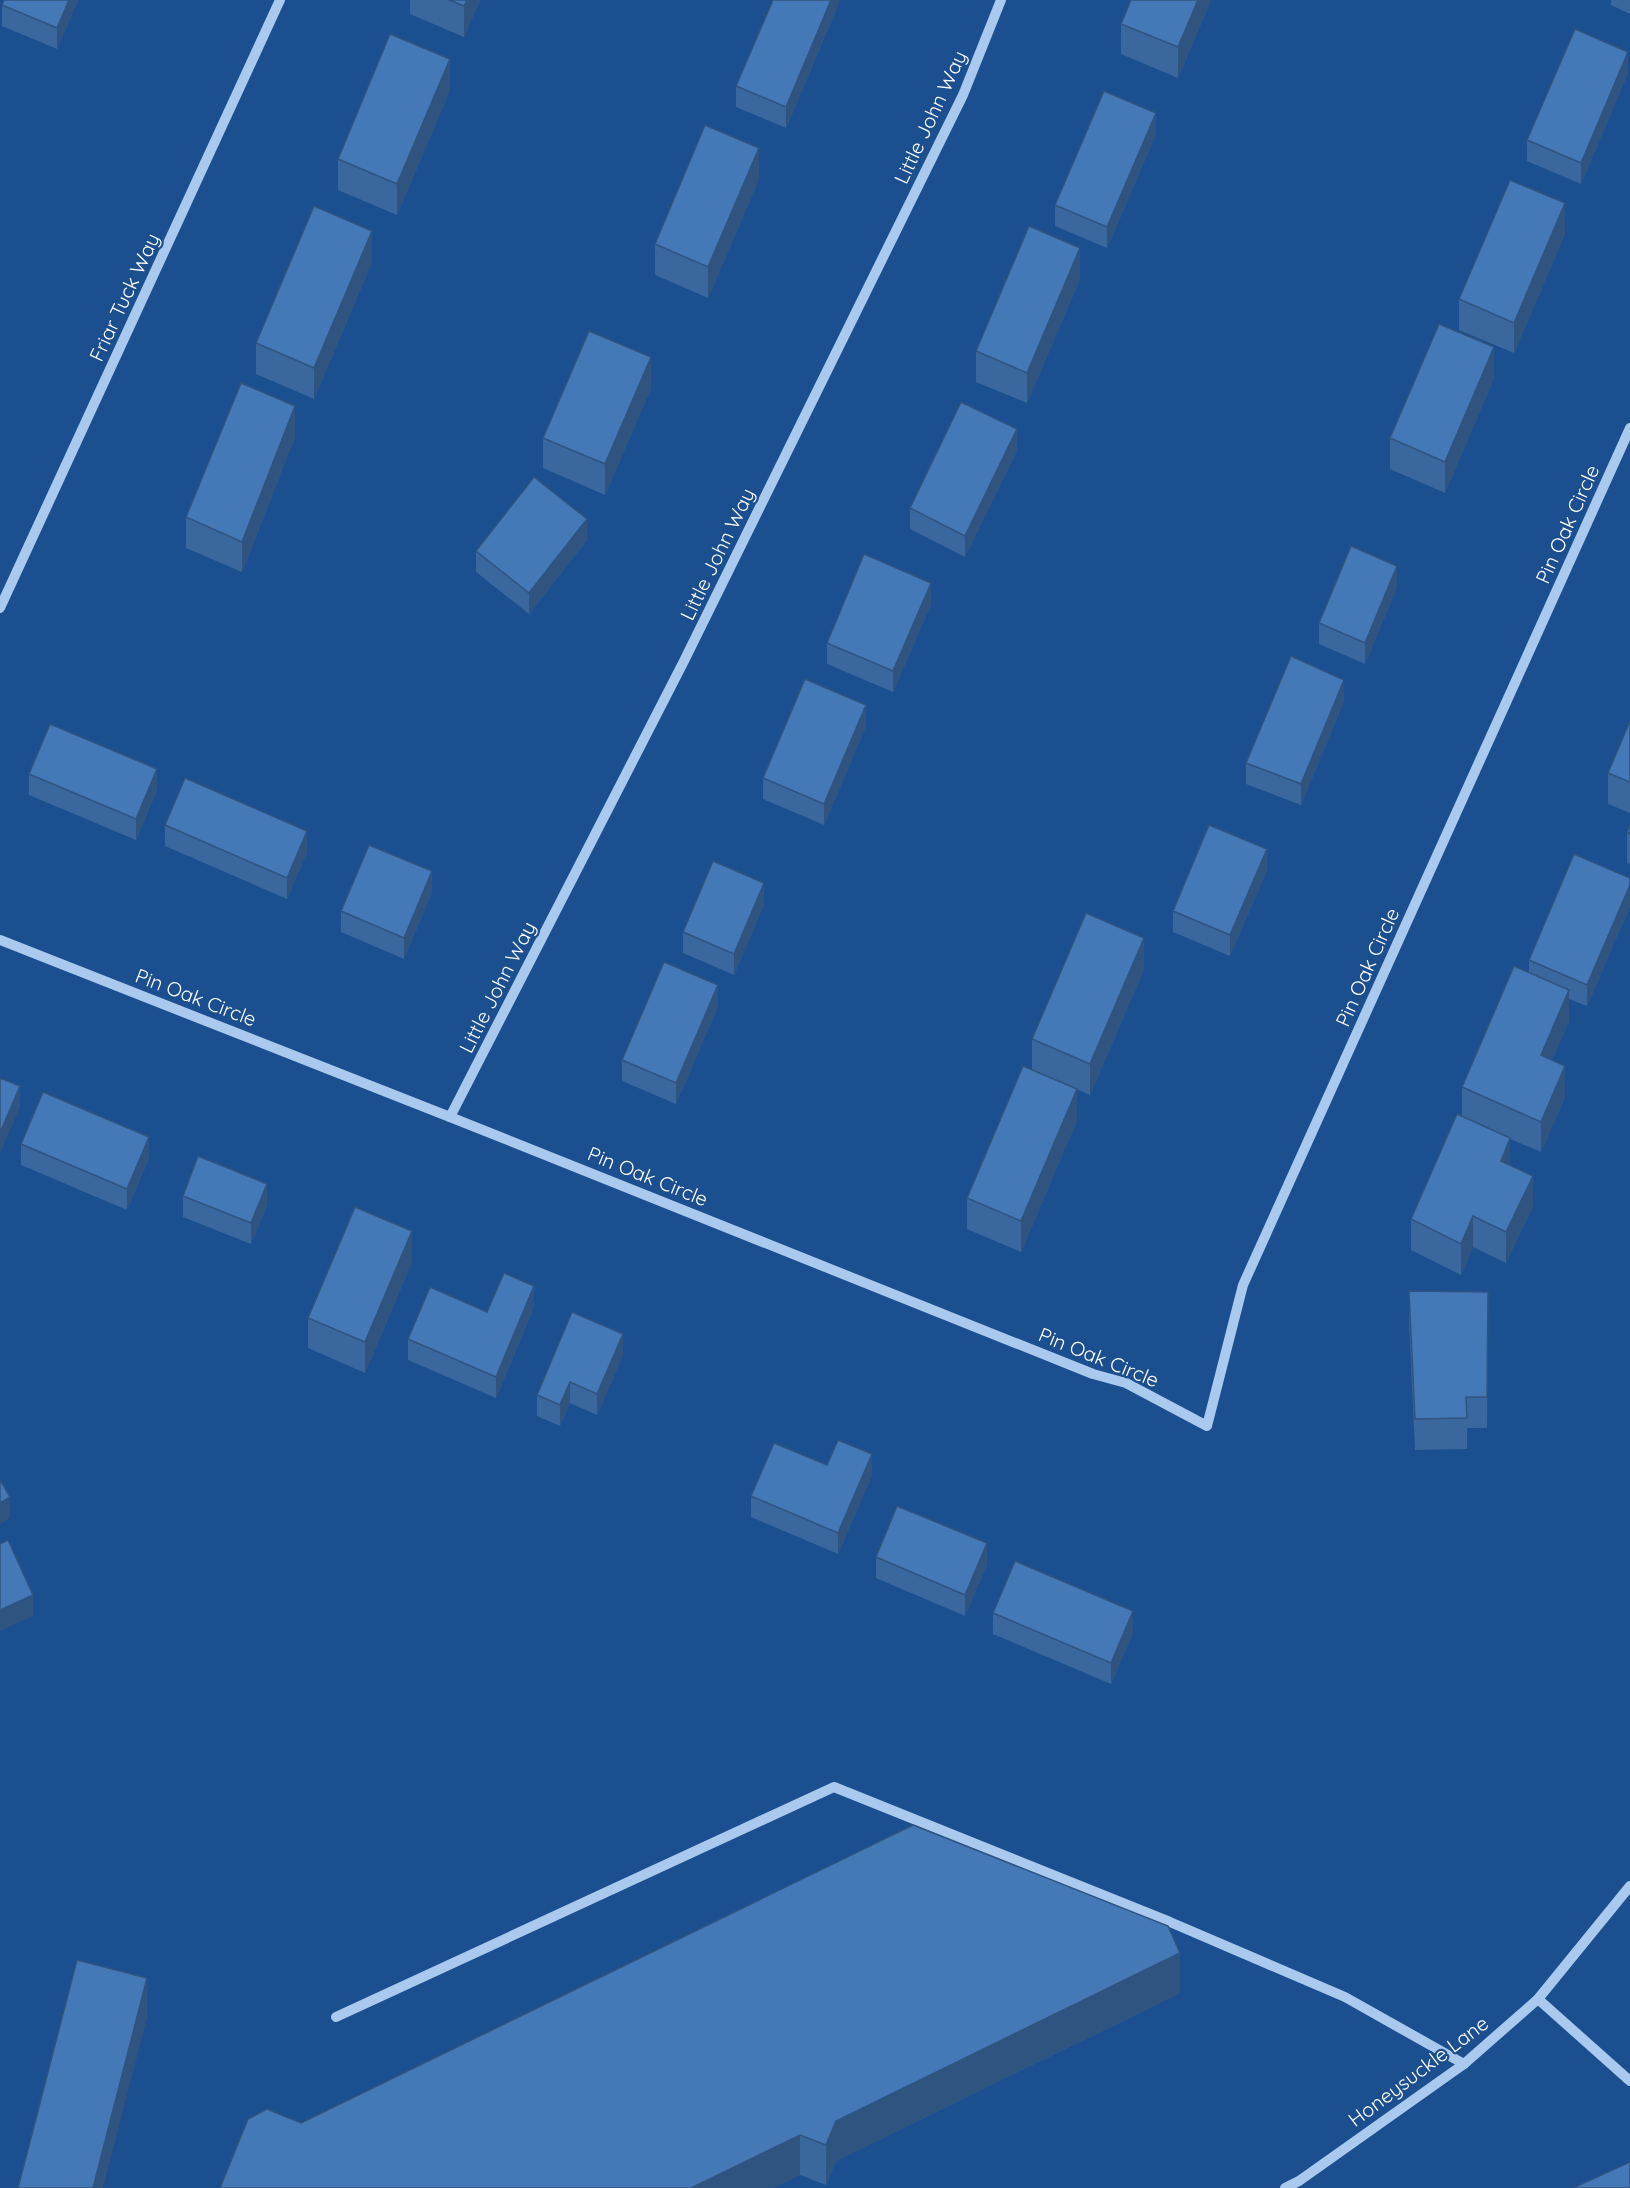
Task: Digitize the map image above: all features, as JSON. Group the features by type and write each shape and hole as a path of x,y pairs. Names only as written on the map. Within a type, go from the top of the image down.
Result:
{"street":[{"name":"Friar Tuck Way","path":"0,608 280,0"},
{"name":"Little John Way","path":"450,1117 684,661 963,94 1001,0"},
{"name":"Pin Oak Circle","path":"0,940 1093,1374 1126,1383 1207,1426 1244,1286 1630,428"},
{"path":"336,2017 834,1787 1170,1922 1345,1996 1464,2064"},
{"name":"Honeysuckle Lane","path":"1285,2188 1299,2181 1464,2064 1538,1999 1630,1886"},
{"path":"1538,1999 1630,2081"}],"building":[{"path":"4,0 69,0 57,28 2,5"},
{"path":"449,0 467,0 464,6"},
{"path":"773,0 831,0 786,107 736,86"},
{"path":"1131,0 1198,0 1178,47 1121,24"},
{"path":"1575,29 1628,52 1581,163 1527,140"},
{"path":"390,34 450,59 397,184 338,159"},
{"path":"1104,91 1156,113 1107,227 1055,205"},
{"path":"705,125 759,148 708,267 655,244"},
{"path":"1510,180 1565,203 1514,323 1459,299"},
{"path":"314,206 372,231 314,368 256,343"},
{"path":"1029,226 1080,248 1027,373 976,351"},
{"path":"1439,324 1494,347 1445,462 1390,438"},
{"path":"589,331 651,357 605,464 543,438"},
{"path":"241,383 295,406 242,542 186,517"},
{"path":"961,402 1017,429 965,536 910,508"},
{"path":"534,477 587,519 529,593 476,551"},
{"path":"1351,546 1397,566 1365,643 1319,623"},
{"path":"864,554 931,583 893,671 827,643"},
{"path":"1291,656 1344,680 1301,784 1246,763"},
{"path":"805,679 866,705 824,804 763,778"},
{"path":"1630,721 1630,782 1608,773"},
{"path":"50,724 157,769 136,819 29,774"},
{"path":"185,778 307,831 287,878 165,825"},
{"path":"1209,825 1267,849 1230,935 1173,911"},
{"path":"369,845 432,871 404,938 341,911"},
{"path":"1574,854 1630,878 1630,885 1587,985 1529,960"},
{"path":"713,861 764,883 734,954 683,932"},
{"path":"1086,913 1144,938 1090,1064 1032,1039"},
{"path":"664,962 718,985 676,1083 622,1060"},
{"path":"1514,966 1569,990 1541,1055 1565,1066 1541,1122 1462,1087"},
{"path":"1023,1066 1077,1089 1021,1221 967,1198"},
{"path":"0,1078 20,1086 0,1133"},
{"path":"43,1092 149,1137 127,1189 21,1144"},
{"path":"1457,1114 1510,1138 1501,1161 1533,1176 1506,1232 1473,1216 1461,1244 1411,1219"},
{"path":"198,1156 267,1184 251,1223 183,1196"},
{"path":"355,1207 412,1231 365,1342 308,1318"},
{"path":"504,1273 534,1286 496,1377 408,1339 430,1287 487,1312"},
{"path":"1409,1291 1488,1292 1487,1397 1466,1397 1467,1418 1415,1419"},
{"path":"572,1312 623,1334 597,1394 570,1382 560,1405 537,1395"},
{"path":"838,1440 872,1454 838,1533 751,1496 774,1443 827,1465"},
{"path":"0,1480 10,1497 0,1503"},
{"path":"897,1506 987,1543 965,1595 876,1557"},
{"path":"8,1540 33,1595 0,1610 0,1544"},
{"path":"1015,1561 1133,1611 1111,1663 993,1613"},
{"path":"913,1825 1168,1926 1180,1953 836,2121 826,2145 800,2135 691,2188 220,2188 248,2119 267,2109 301,2123"},
{"path":"77,1960 147,1978 93,2188 18,2188"},
{"path":"1630,2162 1630,2188 1573,2188"}]}
